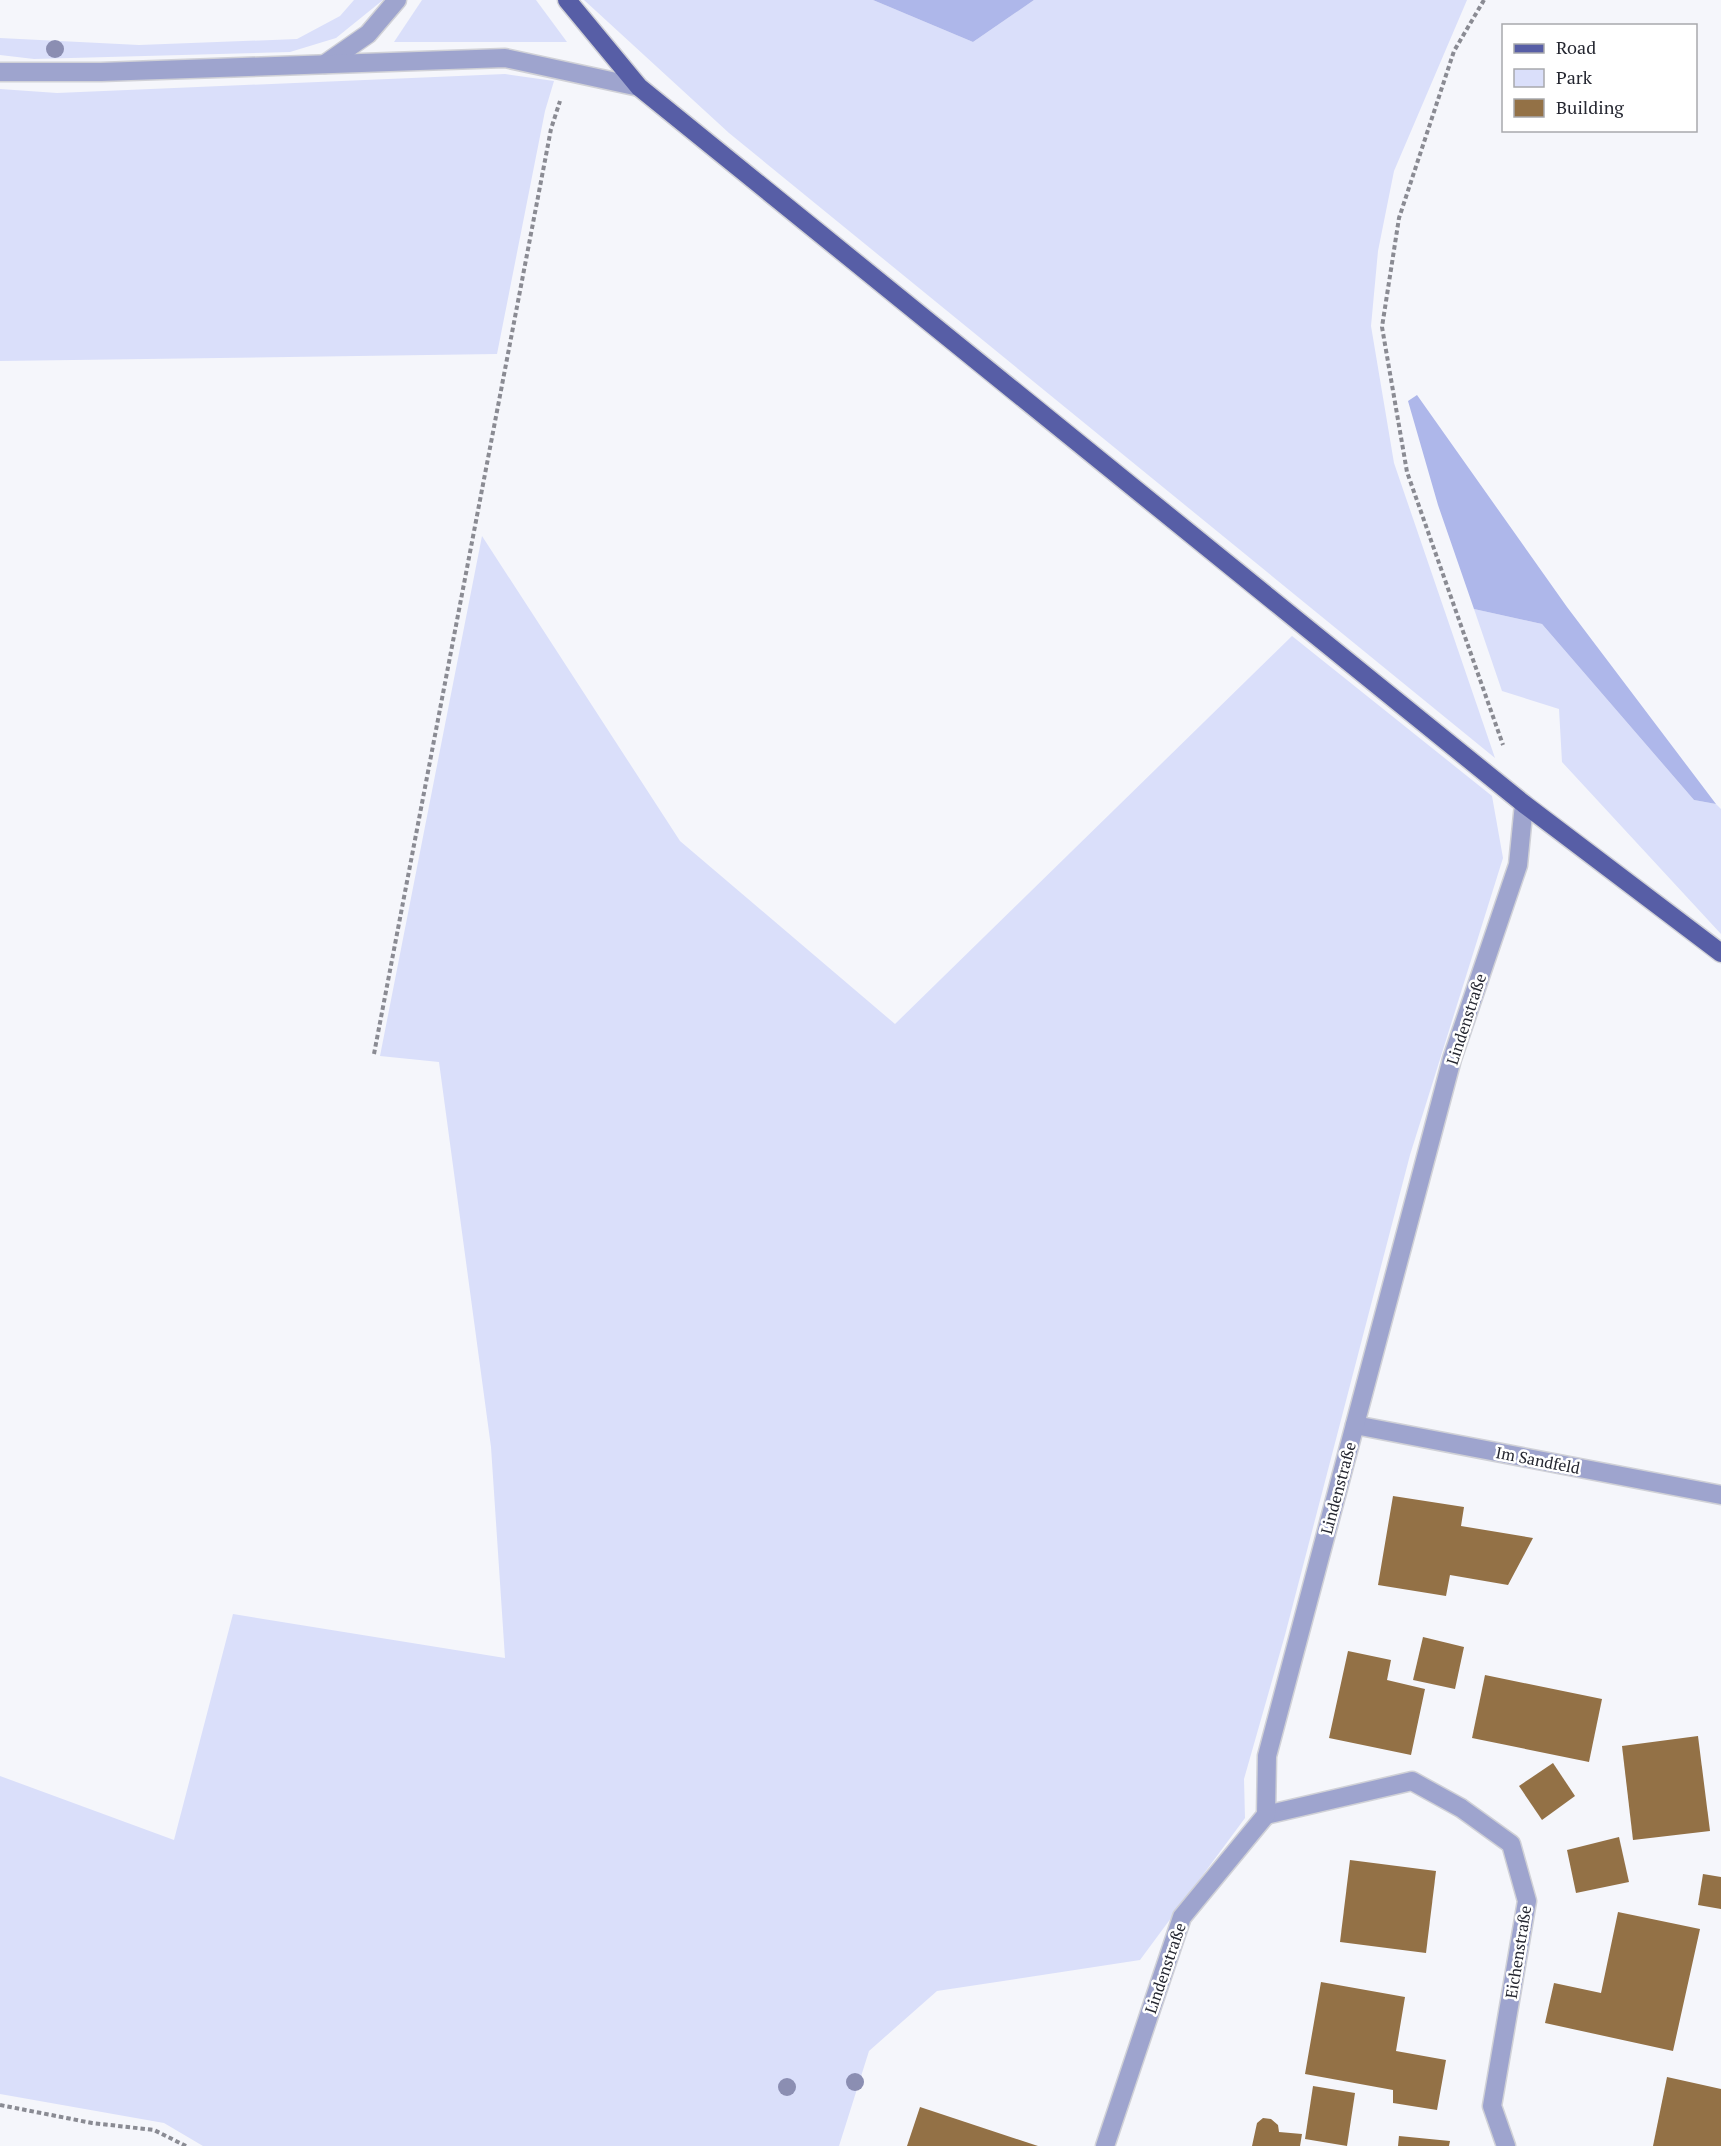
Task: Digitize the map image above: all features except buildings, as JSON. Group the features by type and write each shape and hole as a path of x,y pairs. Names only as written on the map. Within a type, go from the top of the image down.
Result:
{"main road":[{"path":"567,0 639,87 1524,804 1721,953"}],"street":[{"path":"325,64 368,34 397,0"},
{"path":"0,72 101,72 505,58 639,87"},
{"name":"Lindenstraße","path":"1105,2146 1182,1917 1266,1815 1267,1756 1452,1059 1518,865 1524,804"},
{"name":"Im Sandfeld","path":"1354,1425 1721,1495"},
{"name":"Eichenstraße","path":"1266,1815 1412,1781 1461,1808 1511,1844 1527,1901 1492,2106 1506,2146"}],"path":[{"path":"1484,0 1454,51 1399,218 1382,327 1407,472 1504,748"},
{"path":"374,1054 550,129 568,72"},
{"path":"0,2105 92,2123 154,2130 186,2146"}],"green space":[{"path":"354,0 383,0 336,38 290,52 34,59 0,55 0,38 139,45 297,39 340,16"},
{"path":"422,0 536,0 567,42 394,42"},
{"path":"584,0 873,0 973,42 1034,0 1467,0 1394,171 1378,251 1371,326 1394,463 1495,758 729,133"},
{"path":"505,74 554,81 545,111 497,354 0,361 0,89 57,93"},
{"path":"482,536 680,841 895,1024 1292,636 1492,796 1503,858 1410,1155 1285,1635 1244,1779 1245,1818 1140,1960 937,1991 869,2051 839,2146 203,2146 164,2123 0,2094 0,1776 174,1840 233,1614 505,1658 491,1447 439,1062 380,1056"},
{"path":"1474,609 1542,624 1694,800 1716,804 1721,809 1721,934 1562,762 1559,709 1502,691"}],"shaded area":[{"path":"873,0 1034,0 973,42"},
{"path":"1417,395 1567,607 1716,804 1694,800 1542,624 1474,609 1438,505 1408,401"}]}
